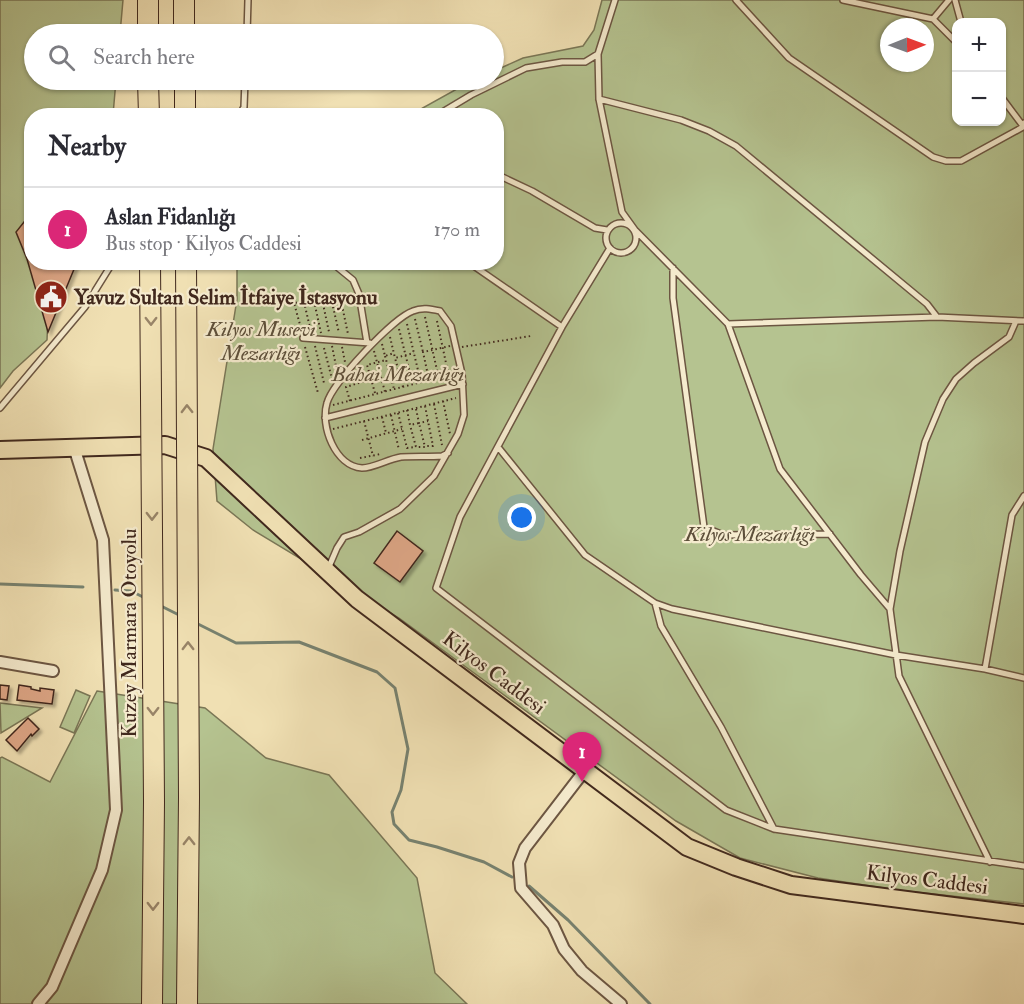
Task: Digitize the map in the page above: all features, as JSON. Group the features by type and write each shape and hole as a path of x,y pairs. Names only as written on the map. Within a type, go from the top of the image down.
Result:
{"highway":[{"path":"148,0 148,24"},
{"path":"184,0 184,24"},
{"path":"148,90 149,108"},
{"path":"184,90 185,108"},
{"name":"Kuzey Marmara Otoyolu","path":"150,270 154,802 153,1004"},
{"path":"186,270 189,785 187,1004"}],"main road":[{"name":"Kilyos Caddesi","path":"0,450 165,445 206,458 357,599 687,847 736,867 791,885 1024,915"}],"street":[{"path":"38,1004 52,987 102,870 116,810 103,540 74,447"},
{"path":"0,662 53,671"},
{"path":"585,770 525,848 519,863 521,888 553,925 564,949 582,971 621,1004"}],"lane":[{"path":"247,24 248,0"},
{"path":"615,0 598,54 598,99 622,212 635,230 728,324 780,470 890,609"},
{"path":"736,0 789,58 933,157 946,161 962,161 1024,126 1006,103"},
{"path":"843,0 928,18"},
{"path":"934,18 949,0"},
{"path":"955,0 960,18"},
{"path":"934,20 952,37"},
{"path":"504,79 526,68 562,62 585,62 598,54"},
{"path":"243,108 245,90"},
{"path":"449,108 481,90"},
{"path":"598,99 681,120 710,131 736,146 927,304 937,317"},
{"path":"504,178 532,191 595,228 607,230"},
{"path":"622,222 635,230 637,236 634,246 622,253 610,248 606,242 607,230 611,225 622,222"},
{"path":"610,248 562,327 460,517 436,588 726,810 774,829 1024,866"},
{"path":"673,268 673,298 704,527 723,535 830,534"},
{"path":"0,408 85,307 108,270"},
{"path":"341,270 353,280 359,294 371,343"},
{"path":"480,270 562,327"},
{"path":"327,571 344,537 359,532 400,508 434,476 452,445 464,416 462,374 450,326 440,311 413,310 371,343 327,402 326,418 330,442 338,456 350,465 363,468 400,457 428,457 446,454"},
{"path":"728,324 937,317 1024,321"},
{"path":"990,862 899,676 890,609 900,550 926,442 943,399 956,379 1009,337 1016,321"},
{"path":"303,338 371,343"},
{"path":"326,418 463,384"},
{"path":"498,447 585,555 655,603 672,609 896,655 985,669 1024,678"},
{"path":"428,457 437,465 434,476"},
{"path":"985,669 1012,515 1024,496"},
{"path":"655,603 661,627 721,727 774,829"}],"path":[{"path":"318,393 294,303 350,294 352,304"},
{"path":"340,296 349,341"},
{"path":"331,298 345,363"},
{"path":"423,309 439,379"},
{"path":"413,310 429,380"},
{"path":"435,310 449,377"},
{"path":"405,315 421,383"},
{"path":"397,322 412,385"},
{"path":"389,329 402,387"},
{"path":"381,336 394,390"},
{"path":"423,352 442,347 531,336"},
{"path":"371,343 385,392"},
{"path":"385,356 394,353"},
{"path":"394,358 414,353"},
{"path":"375,394 368,365 386,360"},
{"path":"387,365 396,363"},
{"path":"326,407 429,380 462,374"},
{"path":"350,401 346,387 371,379"},
{"path":"328,430 464,396"},
{"path":"443,401 452,445"},
{"path":"434,404 446,454"},
{"path":"391,414 398,450 433,446 425,406"},
{"path":"415,408 428,457"},
{"path":"407,410 416,447"},
{"path":"398,412 407,448"},
{"path":"411,425 436,414"},
{"path":"382,417 386,433"},
{"path":"364,421 373,456"},
{"path":"429,426 438,424"},
{"path":"362,440 402,429"},
{"path":"355,459 382,454"}],"green space":[{"path":"0,0 123,0 121,24 24,24 24,90 115,90 114,108 24,108 24,270 37,270 49,291 47,340 13,371 0,388"},
{"name":"Kilyos Mezarlığı","path":"602,0 1024,0 1024,904 897,890 818,878 740,858 676,821 399,618 253,530 217,501 213,449 237,299 237,270 504,270 504,108 423,108 455,90 504,90 504,67 523,58 583,46 594,30"},
{"path":"76,690 90,696 74,733 60,727"},
{"path":"97,691 205,708 266,758 329,775 417,878 435,973 467,1004 0,1004 0,758 50,782"},
{"path":"0,703 42,708 1,733"}],"building":[{"name":"Yavuz Sultan Selim İtfaiye İstasyonu","path":"24,222 24,252 16,232"},
{"name":"Yavuz Sultan Selim İtfaiye İstasyonu","path":"30,270 74,270 48,332"},
{"path":"397,531 423,551 400,582 374,563"},
{"path":"0,685 9,686 7,700 0,699"},
{"path":"19,685 40,691 40,688 54,690 52,704 17,700"},
{"path":"28,718 39,729 32,736 31,734 17,751 6,740"}],"waterway":[{"path":"0,584 83,587"},
{"path":"115,590 131,591 145,598"},
{"path":"161,606 179,615"},
{"path":"196,623 236,643 299,642 377,672 395,688 408,749 401,790 392,812 394,824 409,840 484,862 512,877"},
{"path":"529,886 568,920 650,1004"}],"place":[{"name":"Yavuz Sultan Selim İtfaiye İstasyonu","path":"51,297"},
{"name":"Aslan Fidanlığı","path":"582,782"}],"park label":[{"name":"Kilyos Musevi Mezarlığı","path":"261,341"},
{"name":"Bahai Mezarlığı","path":"398,374"}]}
